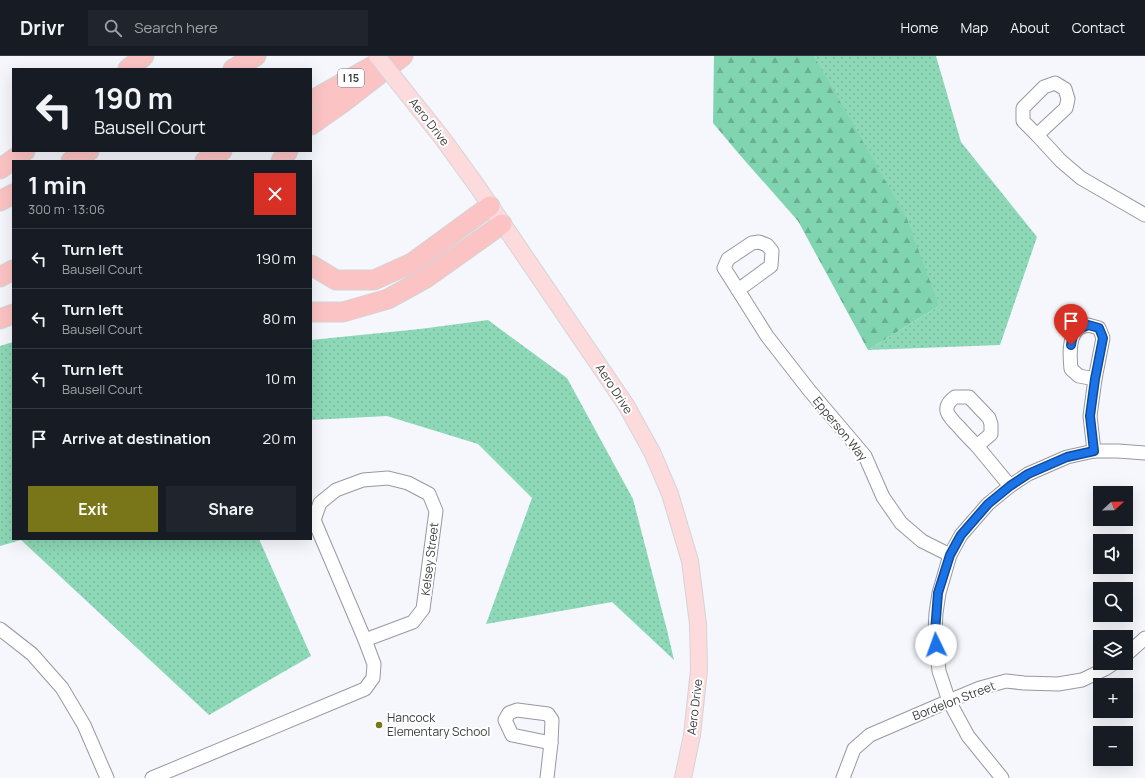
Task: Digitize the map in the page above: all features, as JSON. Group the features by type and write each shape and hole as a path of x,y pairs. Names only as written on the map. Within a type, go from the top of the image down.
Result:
{"highway":[{"path":"129,68 144,56"},
{"path":"235,68 256,56"},
{"name":"I 15","path":"312,100 390,56"},
{"path":"312,124 403,56"},
{"path":"0,168 24,152"},
{"path":"73,160 86,152"},
{"path":"207,160 220,152"},
{"path":"0,201 12,195"},
{"path":"312,266 336,280 374,280 412,263 490,206"},
{"path":"312,312 343,312 388,299 426,278 502,224"},
{"path":"0,277 12,271"},
{"path":"0,319 12,314"}],"main road":[{"name":"Aero Drive","path":"377,56 443,139 626,405 653,454 670,494 690,561 698,624 699,670 692,735 683,778"}],"street":[{"path":"1037,135 1061,162 1081,178 1145,215"},
{"name":"Epperson Way","path":"738,290 767,336 804,384 865,456 883,497 901,523 922,542 950,555"},
{"path":"1094,451 1090,416 1095,379"},
{"path":"977,446 1010,486"},
{"path":"1002,778 968,736 949,701 939,672 935,632 938,593 950,555 961,535 988,504 1028,474 1067,457 1094,451 1145,453"},
{"name":"Kelsey Street","path":"152,778 365,689 373,678 374,664 314,520 320,503 336,490 363,480 388,478 408,483 429,494 436,511 424,609 413,622 365,640"},
{"path":"0,629 32,654 62,688 84,725 107,778"},
{"path":"1133,650 1144,641"},
{"name":"Bordelon Street","path":"843,778 854,750 870,735 980,688 1006,681 1058,684 1082,680 1101,670"},
{"path":"547,778 551,743"}],"green space":[{"path":"714,56 814,56 907,219 939,306 868,350 798,221 713,123"},
{"path":"814,56 936,56 961,142 1037,237 1000,345 868,350 939,306"},
{"path":"488,320 567,378 633,499 674,660 612,602 486,624 532,498 478,444 387,416 312,420 312,340 420,329"},
{"path":"12,342 12,540 21,540 0,546 0,346"},
{"path":"21,540 259,540 311,656 209,715"}],"place":[{"name":"Hancock Elementary School","path":"379,725"}],"route":[{"path":"936,645 935,632 938,593 950,555 961,535 988,504 1028,474 1067,457 1094,451 1090,416 1103,338 1099,328 1088,325 1077,329 1072,336 1071,345"}]}
